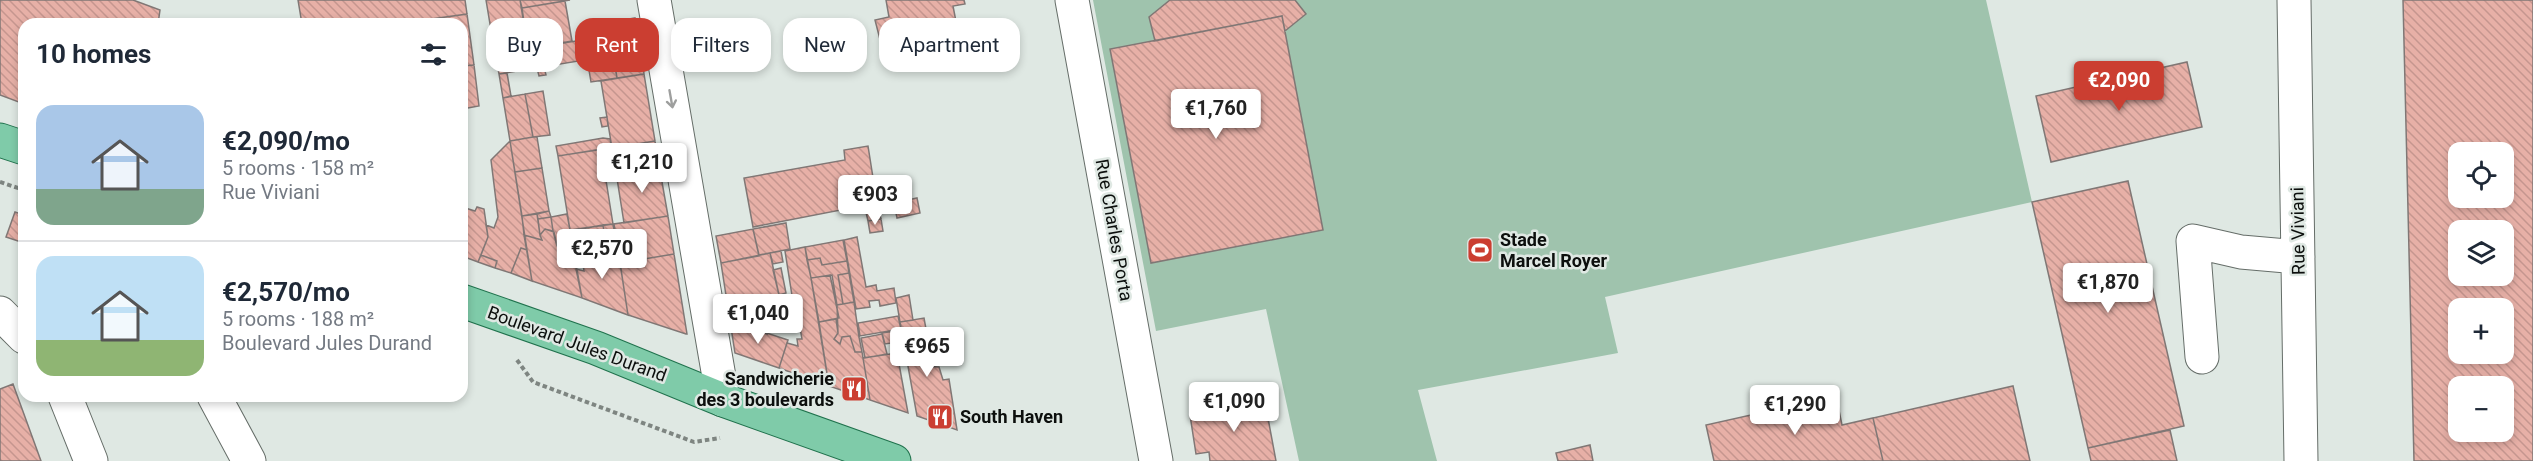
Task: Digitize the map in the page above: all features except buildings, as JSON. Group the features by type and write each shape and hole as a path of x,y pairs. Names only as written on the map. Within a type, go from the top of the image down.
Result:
{"main road":[{"path":"0,140 18,146"},
{"name":"Boulevard Jules Durand","path":"468,303 596,348 723,400 888,460"}],"street":[{"path":"654,0 723,400"},
{"name":"Rue Charles Porta","path":"1072,0 1156,461"},
{"name":"Rue Viviani","path":"2294,0 2301,461"},
{"path":"2202,357 2193,241 2241,252 2298,257"},
{"path":"0,313 18,331"},
{"path":"67,402 91,461"},
{"path":"217,402 249,461"}],"path":[{"path":"0,182 18,188"},
{"path":"509,358 519,361 533,382 694,442 725,438"}],"green space":[{"name":"Stade Marcel Royer","path":"1093,0 1986,0 2032,202 1605,297 1618,353 1418,390 1437,461 1299,461 1266,309 1156,331"}],"place":[{"name":"Stade Marcel Royer","path":"1480,250"},
{"name":"Sandwicherie des 3 boulevards","path":"854,389"},
{"name":"South Haven","path":"940,417"}]}
